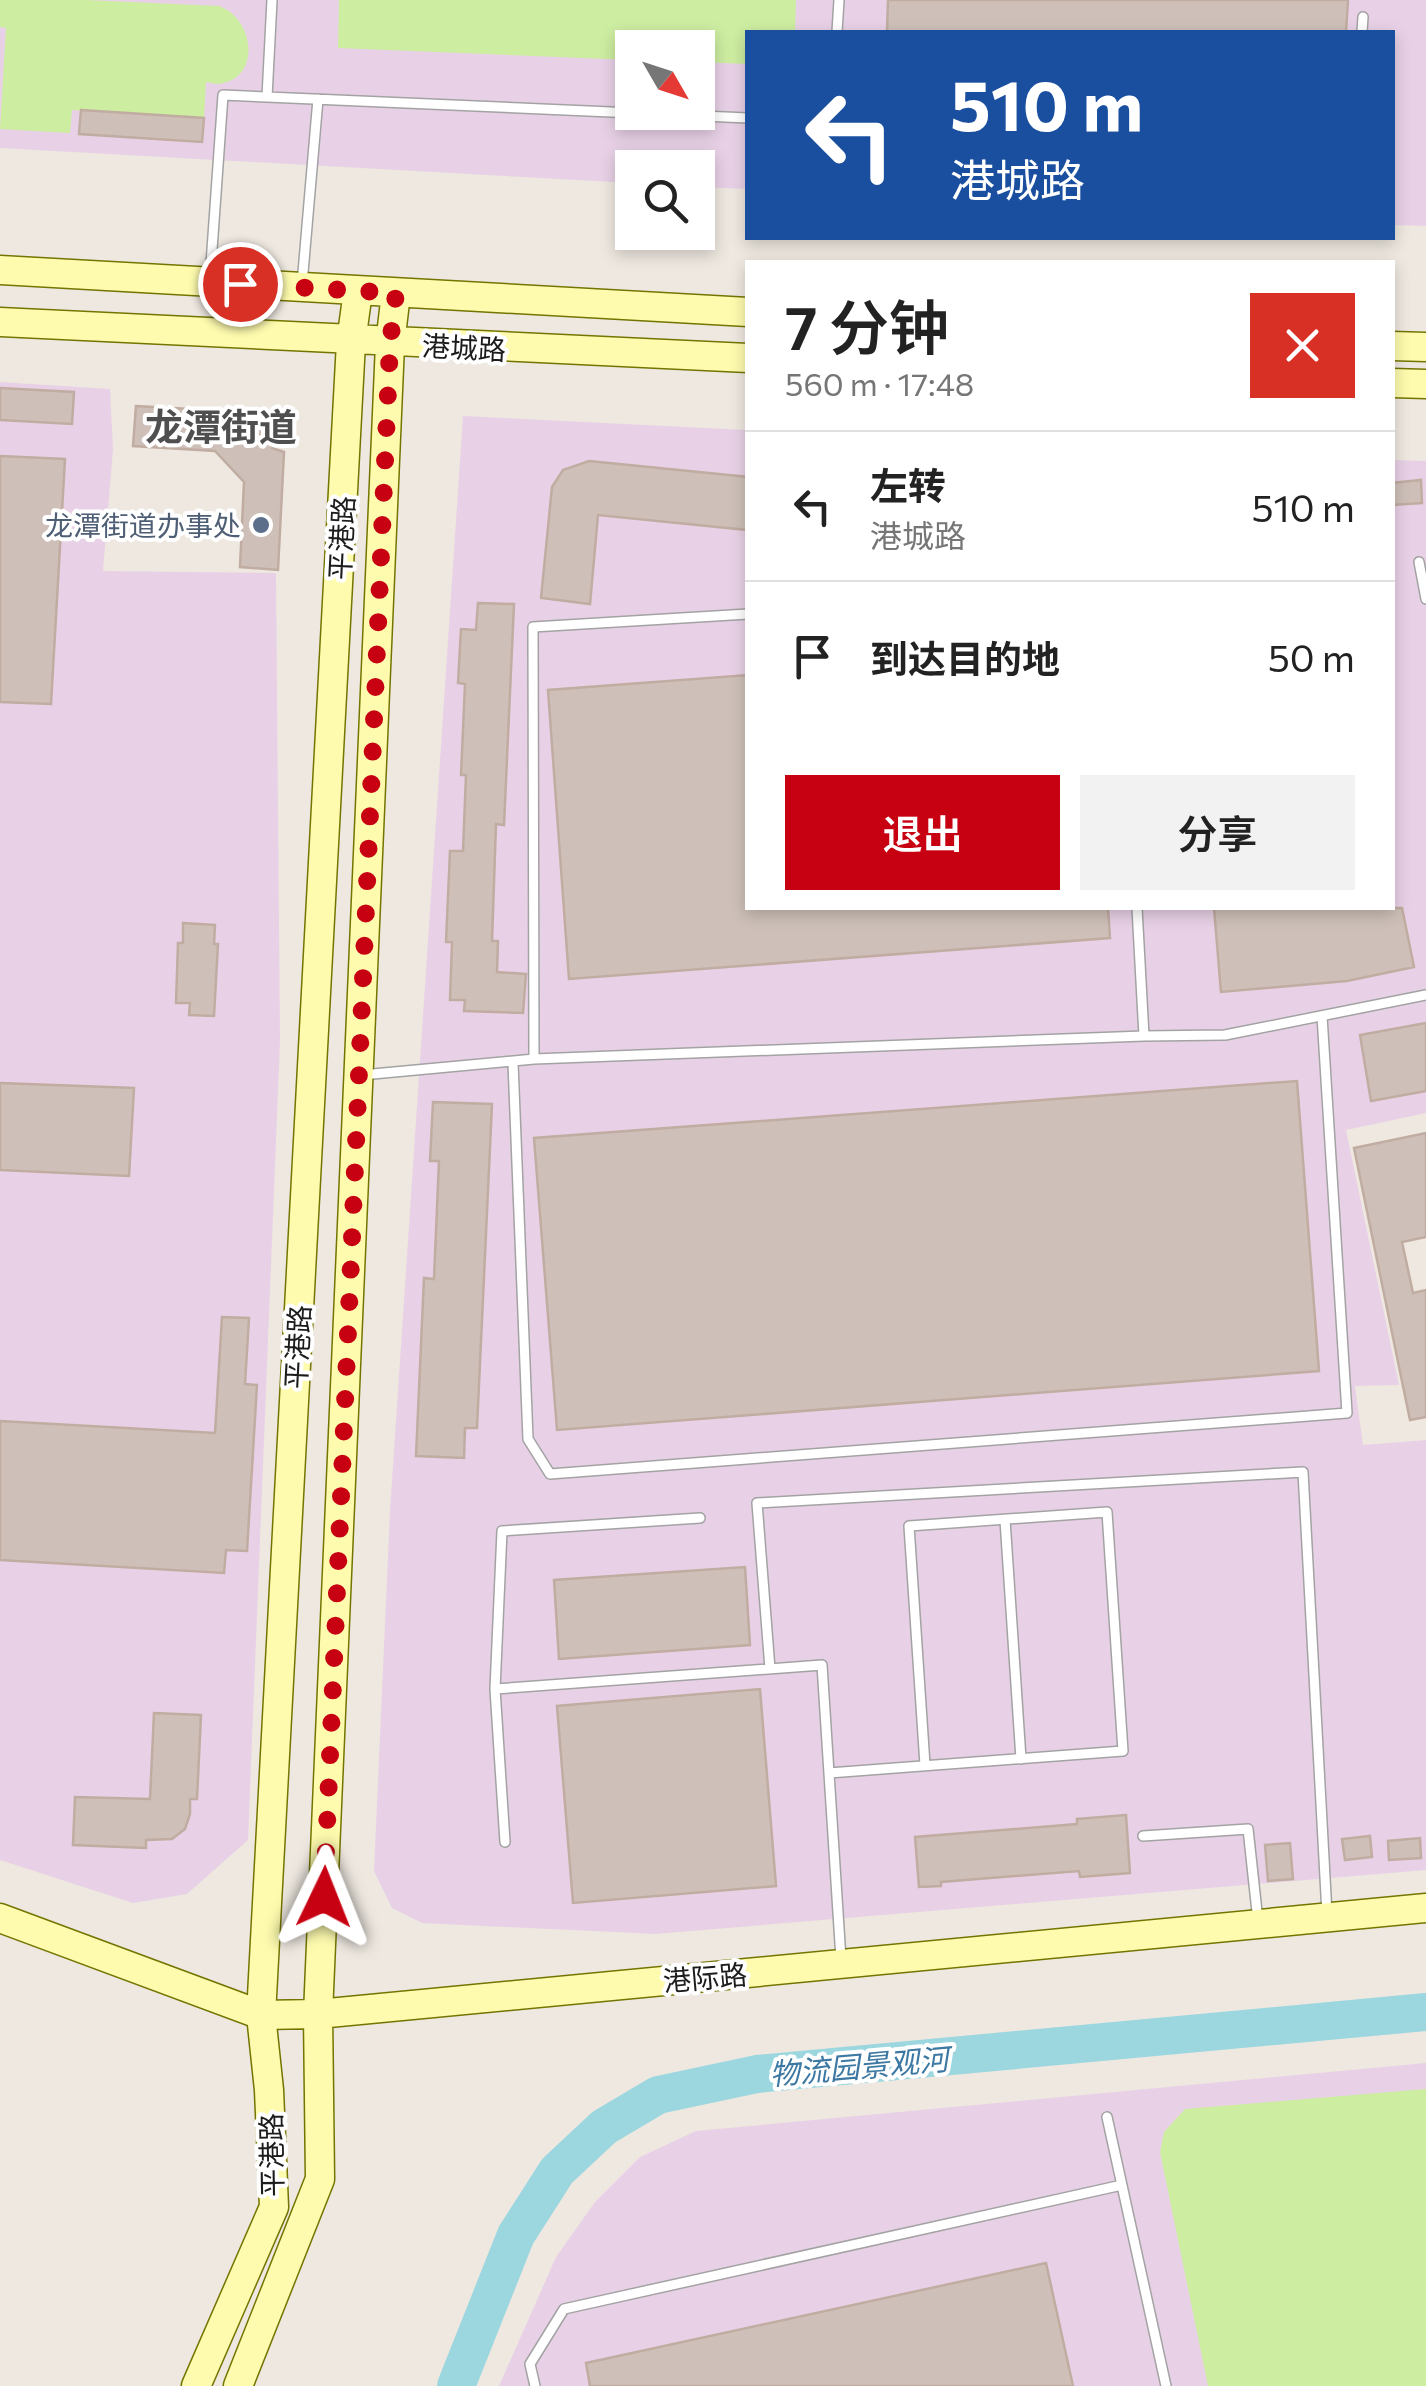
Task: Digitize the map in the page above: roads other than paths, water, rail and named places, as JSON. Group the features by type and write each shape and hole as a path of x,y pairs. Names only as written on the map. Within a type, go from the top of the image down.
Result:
{"street":[{"path":"0,270 745,312"},
{"name":"平港路","path":"196,2386 274,2206 261,2015 351,342 358,291"},
{"name":"平港路","path":"238,2386 320,2179 318,2014 390,344 396,293"},
{"name":"港城路","path":"0,322 390,344 745,358"},
{"path":"1395,346 1426,348"},
{"path":"1395,383 1426,384"},
{"name":"港际路","path":"0,1918 261,2015 318,2014 1426,1908"}],"lane":[{"path":"267,97 272,0"},
{"path":"837,30 839,0"},
{"path":"1362,30 1363,17"},
{"path":"210,282 223,95 745,118"},
{"path":"302,287 318,100"},
{"path":"1419,562 1426,600"},
{"path":"534,1059 533,626 745,614"},
{"path":"1137,910 1144,1036"},
{"path":"358,1075 534,1059 1224,1036 1426,995"},
{"path":"512,1063 528,1439 550,1474 1347,1413 1322,1016"},
{"path":"770,1668 757,1503 1303,1472 1327,1917"},
{"path":"829,1772 925,1766 1123,1751 1107,1512 909,1526 925,1766"},
{"path":"505,1842 495,1688 502,1531 700,1518"},
{"path":"1005,1520 1021,1759"},
{"path":"495,1688 822,1665 842,1964"},
{"path":"1142,1836 1248,1828 1258,1924"},
{"path":"1107,2117 1166,2386"},
{"path":"534,2386 530,2364 564,2308 1122,2185"}],"waterway":[{"name":"物流园景观河","path":"456,2386 516,2235 557,2171 604,2127 658,2095 757,2074 1426,2012"}],"place":[{"name":"龙潭街道办事处","path":"261,525"}],"district":[{"name":"龙潭街道","path":"221,425"}]}
